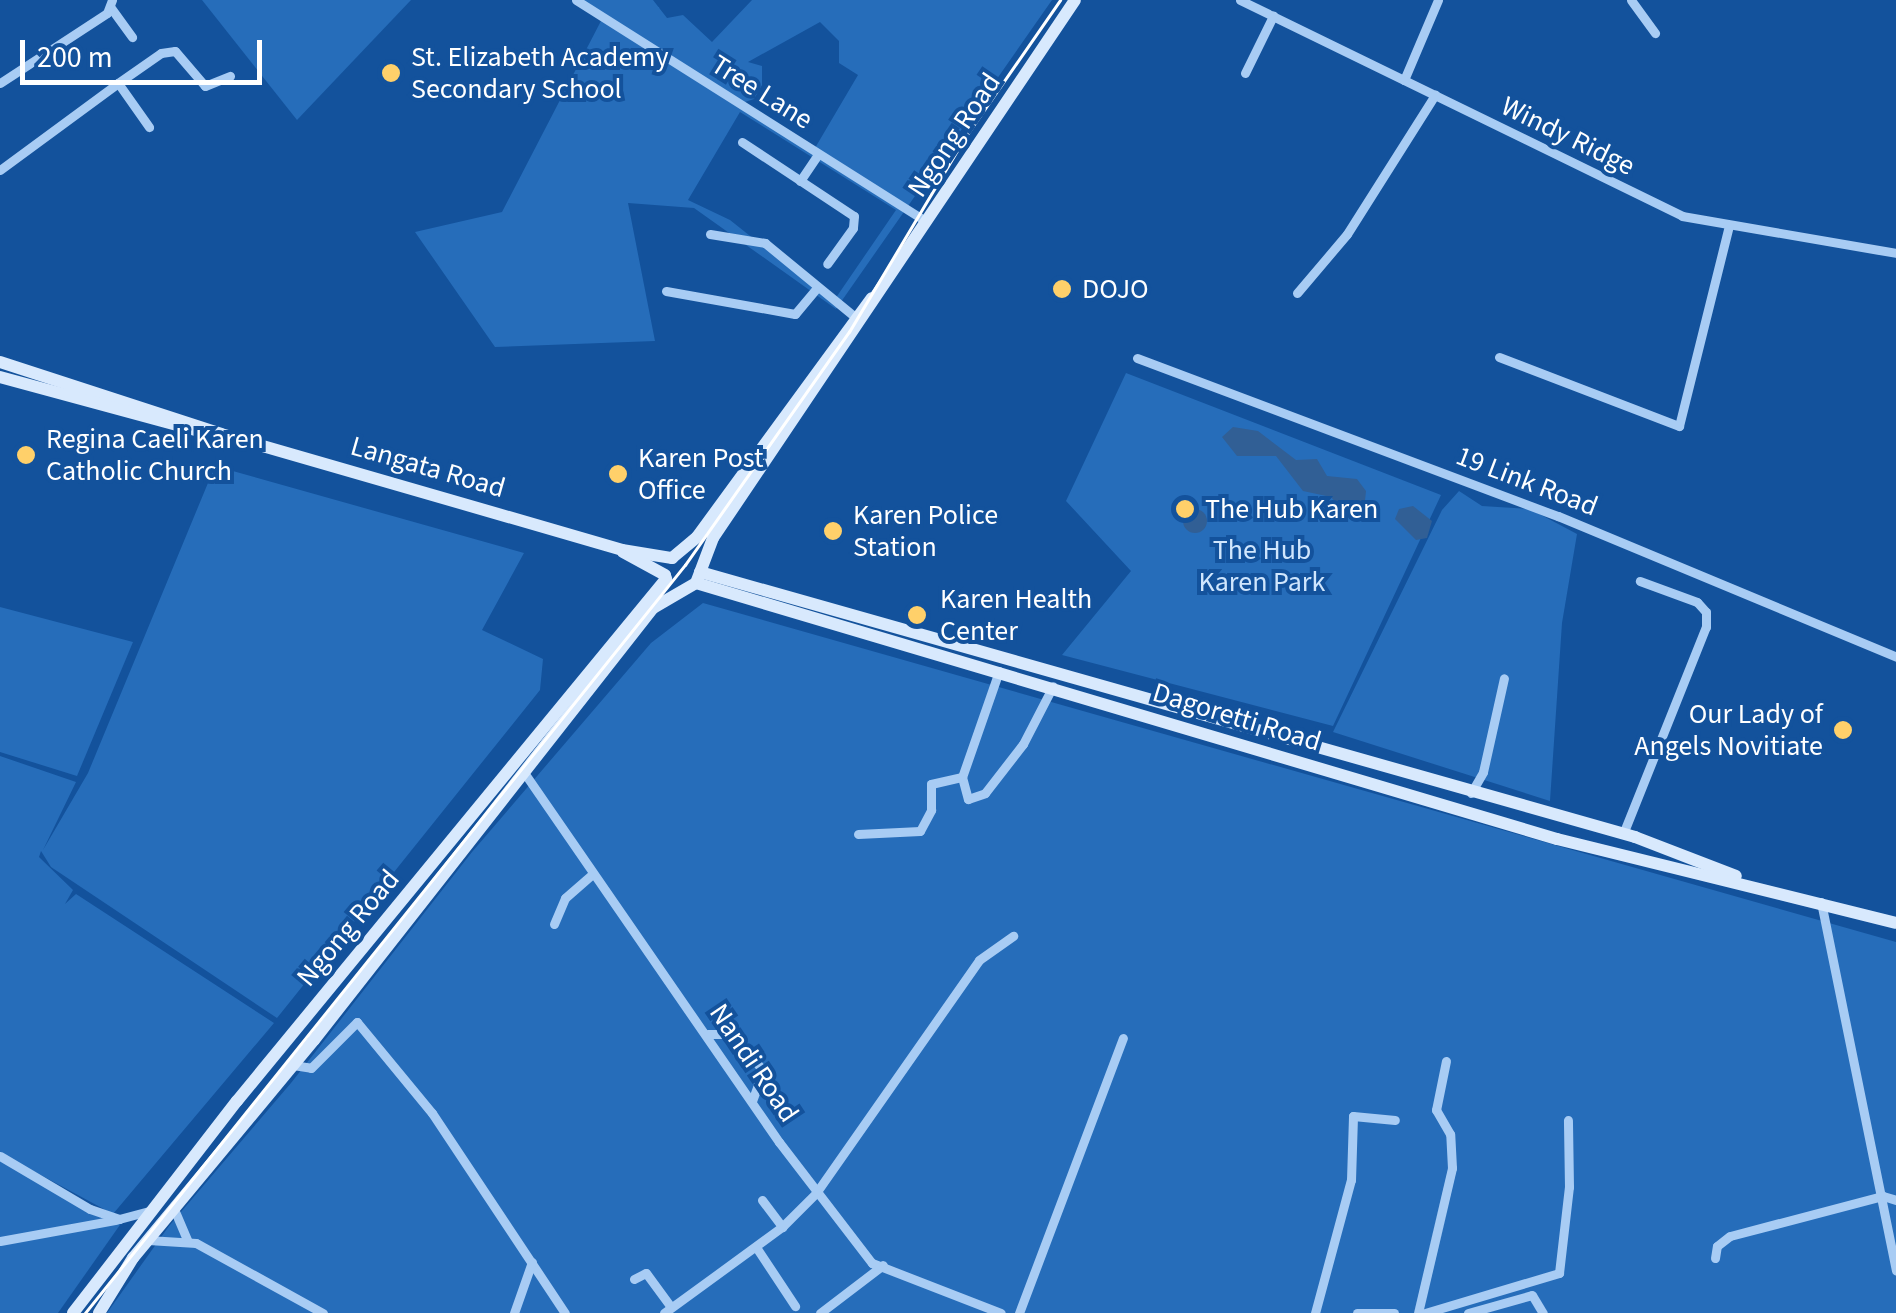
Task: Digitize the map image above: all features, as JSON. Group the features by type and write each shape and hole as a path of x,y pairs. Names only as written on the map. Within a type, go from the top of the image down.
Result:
{"main road":[{"name":"Ngong Road","path":"73,1313 189,1160 666,577 676,556 809,388 874,297 1075,0"},
{"name":"Ngong Road","path":"99,1313 148,1240 293,1065 653,608 699,573 854,316 874,297"},
{"name":"Langata Road","path":"0,362 220,434"},
{"name":"Langata Road","path":"0,377 483,507 622,550"},
{"path":"622,550 676,556 699,573"},
{"path":"622,550 679,589"},
{"name":"Dagoretti Road","path":"699,573 1053,686 1617,856 1767,888 1896,923"},
{"name":"Dagoretti Road","path":"699,573 1623,835 1767,888"},
{"path":"1617,856 1630,849 1623,835"}],"street":[{"name":"Tree Lane","path":"576,0 926,221"},
{"name":"Windy Ridge","path":"1240,0 1657,205 1729,225 1896,253"},
{"path":"1404,80 1438,0"},
{"path":"1631,0 1656,33"},
{"path":"0,83 110,7 132,37"},
{"path":"1245,73 1273,16"},
{"path":"0,170 161,53 175,51 205,86 230,76"},
{"path":"118,84 149,127"},
{"path":"1296,293 1326,264 1435,95"},
{"path":"742,142 854,216 853,228 828,264"},
{"path":"800,180 818,154"},
{"path":"1499,356 1680,426 1729,225"},
{"path":"710,234 765,243 854,316"},
{"path":"666,291 795,314 817,288"},
{"name":"19 Link Road","path":"1138,358 1558,516 1896,657"},
{"path":"1623,835 1706,628 1706,612 1697,602 1640,581"},
{"path":"1000,668 962,776 961,790 968,799 985,794 1041,717 1053,686"},
{"path":"1471,793 1483,772 1504,678"},
{"name":"Nandi Road","path":"523,772 816,1192 872,1263 1001,1313"},
{"path":"858,834 920,830 931,810 931,784 962,776"},
{"path":"554,924 564,898 593,874"},
{"path":"1821,902 1896,1270"},
{"path":"634,1279 649,1275 668,1310 782,1227 816,1192 979,960 1013,936"},
{"path":"341,1004 432,1113 565,1313"},
{"path":"293,1065 311,1068 357,1022"},
{"path":"708,1034 735,1034 763,1071 752,1101"},
{"path":"1019,1313 1123,1038"},
{"path":"1446,1060 1436,1110 1450,1134 1452,1168 1421,1313 1559,1272 1569,1187 1568,1120"},
{"path":"1315,1313 1351,1180 1352,1120 1356,1114 1394,1120"},
{"path":"0,1156 119,1219"},
{"path":"1715,1258 1717,1246 1730,1236 1882,1196 1896,1200"},
{"path":"762,1200 782,1227"},
{"path":"174,1208 188,1240"},
{"path":"0,1241 149,1211"},
{"path":"148,1240 188,1240 324,1313"},
{"path":"756,1247 795,1306"},
{"path":"514,1313 532,1262"},
{"path":"820,1313 883,1265"},
{"path":"1468,1313 1532,1295 1543,1313"},
{"path":"1357,1313 1394,1313"}],"green space":[{"path":"202,0 411,0 297,120"},
{"path":"579,0 653,0 667,18 683,15 712,42 752,0 1052,0 836,309 694,208 628,203 655,341 495,347 415,232 502,212 602,19","holes":["820,22 839,41 839,63 858,75 815,148 736,105 754,99 762,85 762,66 748,62","740,112 896,210 833,302 730,220 688,200"]},
{"name":"The Hub Karen Park","path":"1126,373 1441,495 1333,726 1062,655 1131,571 1066,501"},
{"path":"215,466 524,553 482,630 543,659 540,690 277,1018 51,867 41,851 39,857 73,890 65,904 76,894 274,1023 113,1214 0,1153 0,756 76,782 43,850 88,773"},
{"path":"1459,491 1482,506 1530,509 1577,534 1562,623 1550,801 1333,732 1442,510"},
{"path":"703,603 1896,942 1896,1313 107,1313 169,1226 291,1083 472,852 651,643"},
{"path":"0,607 133,642 77,776 0,752"},
{"path":"0,1159 122,1222 58,1313 0,1313"}],"shaded area":[{"path":"1233,427 1258,431 1296,460 1317,459 1327,476 1357,479 1366,491 1364,510 1345,513 1331,497 1303,491 1276,456 1237,456 1222,437"},
{"path":"1413,506 1432,521 1427,538 1416,540 1395,519 1399,509"},
{"path":"1195,509 1207,521 1195,533 1183,521"}],"tram line":[{"path":"85,1313 685,565 849,332 966,136 1060,0"}],"place":[{"name":"St. Elizabeth Academy Secondary School","path":"391,73"},
{"name":"DOJO","path":"1062,289"},
{"name":"Regina Caeli Karen Catholic Church","path":"26,455"},
{"name":"Karen Post Office","path":"618,474"},
{"name":"The Hub Karen","path":"1185,509"},
{"name":"Karen Police Station","path":"833,531"},
{"name":"Karen Health Center","path":"917,615"},
{"name":"Our Lady of Angels Novitiate","path":"1843,730"}]}
